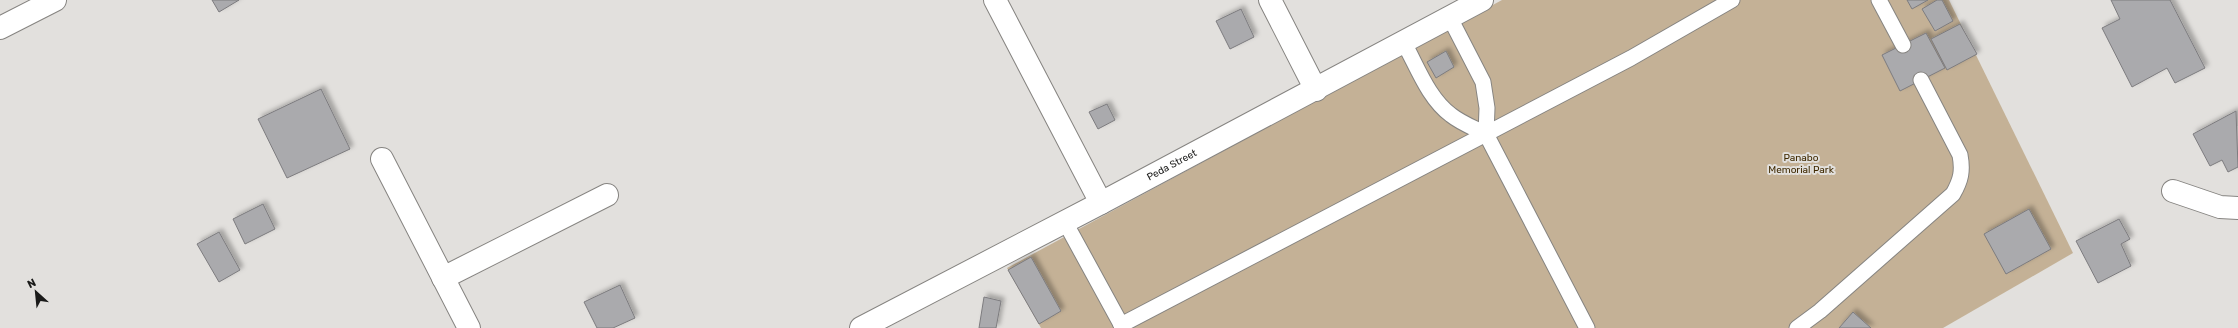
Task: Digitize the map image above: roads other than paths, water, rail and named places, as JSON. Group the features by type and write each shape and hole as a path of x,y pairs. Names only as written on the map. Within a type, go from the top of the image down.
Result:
{"street":[{"path":"0,28 55,0"},
{"path":"995,0 1101,203"},
{"path":"1270,0 1316,90"},
{"name":"Peda Street","path":"861,328 1316,90 1482,0"},
{"path":"382,159 469,328"},
{"path":"2173,191 2220,207 2238,208"},
{"path":"443,278 607,195"}],"lane":[{"path":"1065,222 1122,326 1631,58 1732,0"},
{"path":"1879,0 1902,45"},
{"path":"1450,18 1483,82 1487,108 1486,134 1587,328"},
{"path":"1404,43 1432,94 1439,103 1450,114 1486,134"},
{"path":"1797,328 1820,311 1936,209 1952,194 1960,182 1962,168 1960,155 1921,80"}],"park label":[{"name":"Panabo Memorial Park","path":"1801,164"}]}
